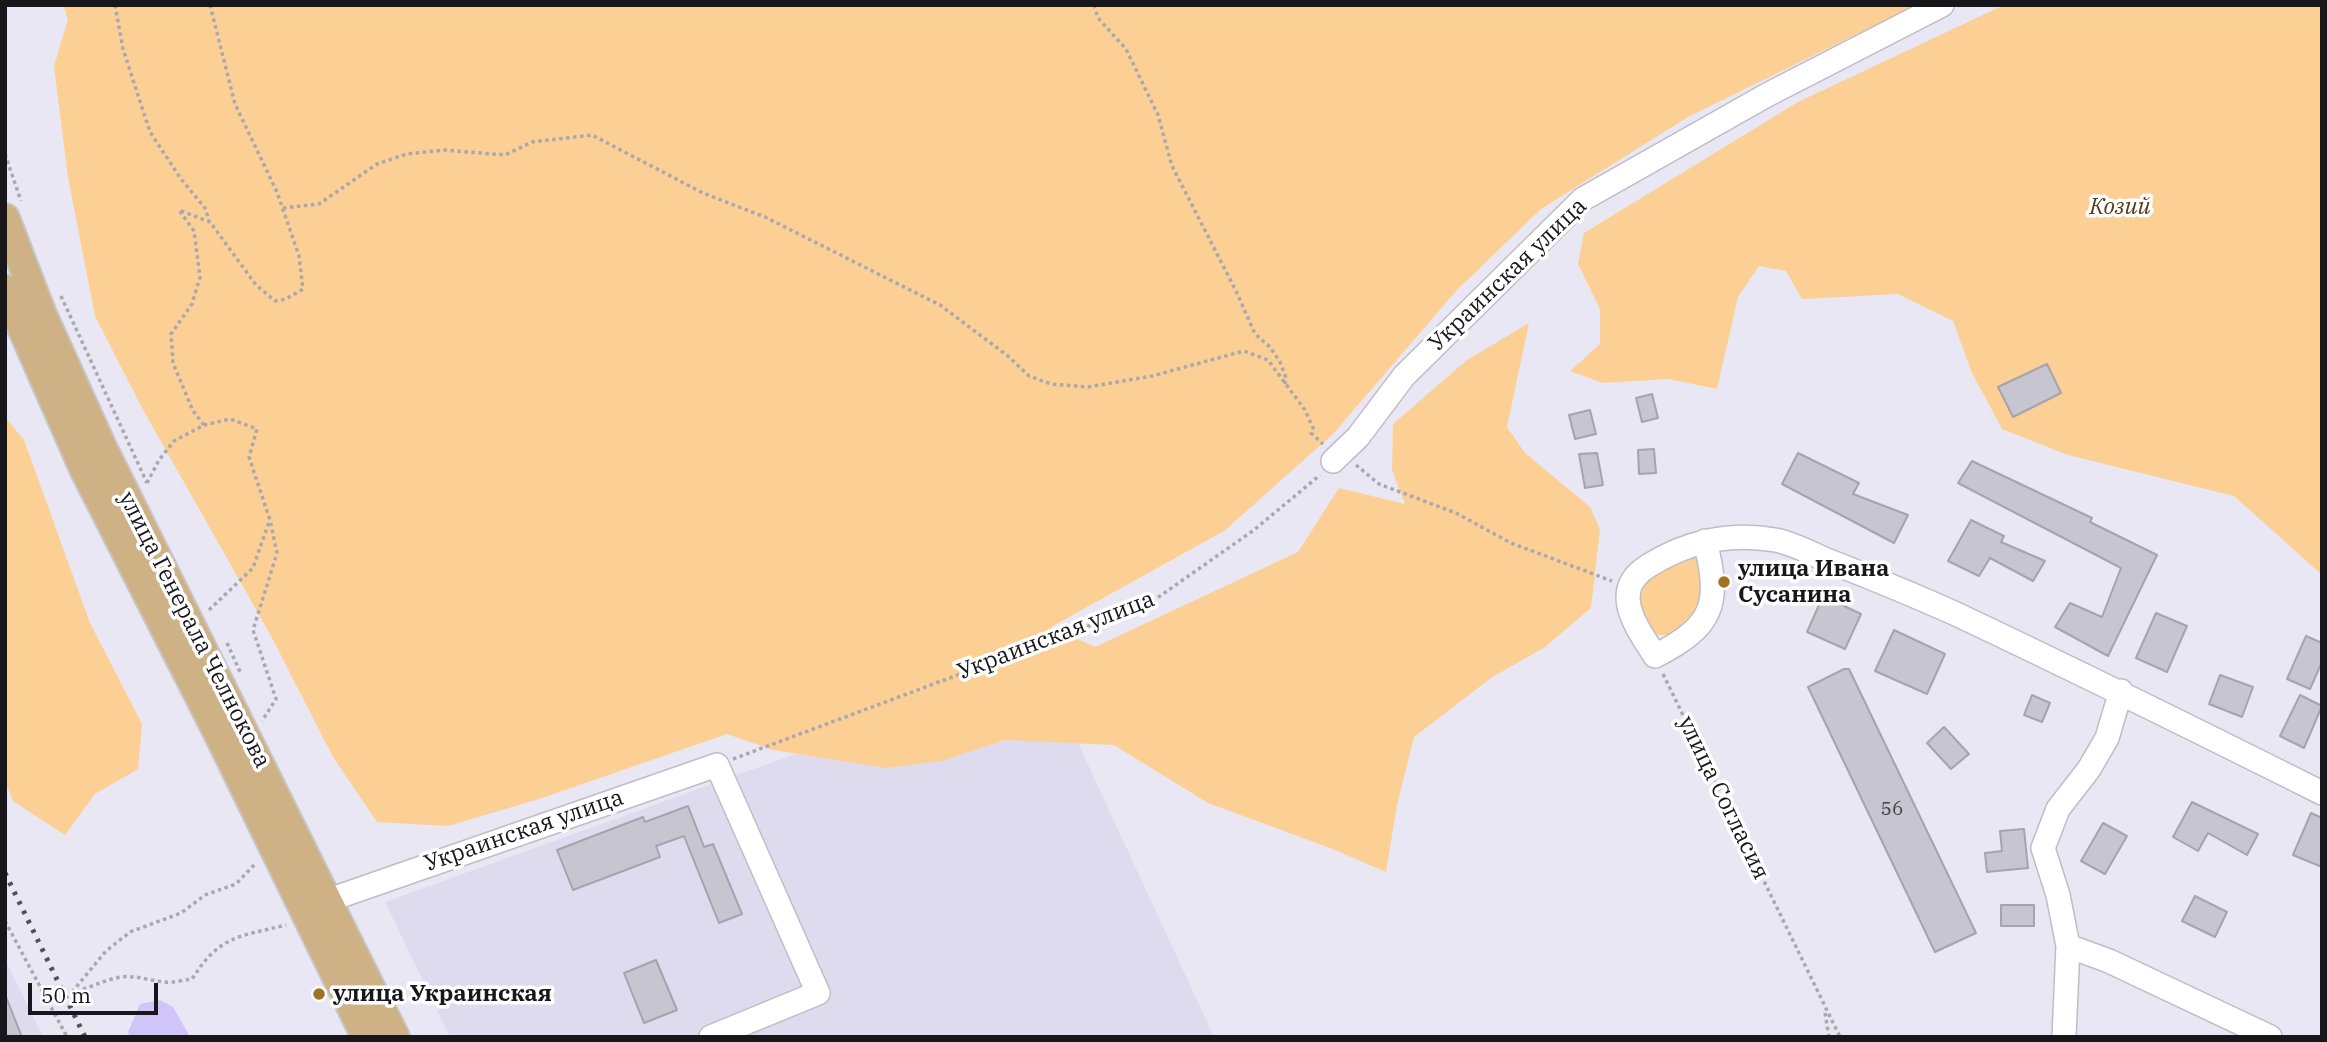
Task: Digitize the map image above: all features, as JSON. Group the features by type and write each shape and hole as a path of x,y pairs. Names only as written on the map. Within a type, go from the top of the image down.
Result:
{"main road":[{"name":"улица Генерала Челнокова","path":"14,213 41,312 102,447 396,1037"},
{"name":"улица Генерала Челнокова","path":"5,289 86,471 219,735 366,1037"}],"street":[{"name":"Украинская улица","path":"1337,457 1358,437 1404,376 1583,199 1767,95 1942,5"},
{"path":"1705,541 1714,578 1706,617 1682,642 1655,656 1638,629 1628,601 1627,587 1637,574 1652,564 1705,541 1746,537 1777,540 1912,594 2121,691 2320,789"},
{"path":"2064,1037 2068,946 2058,895 2043,848 2058,809 2089,769 2107,738 2121,691"},
{"name":"Украинская улица","path":"329,900 717,765"},
{"path":"710,1037 818,993 717,765"},
{"path":"2068,946 2109,961 2270,1037"}],"path":[{"path":"115,5 122,49 150,132 256,285 275,300 280,300 303,289 299,256 283,208 235,104 210,5"},
{"path":"1094,5 1098,18 1126,49 1158,116 1172,166 1255,334 1270,346 1280,362 1285,384"},
{"path":"283,208 320,204 377,163 407,154 444,150 505,155 532,142 592,135 703,193 765,217 940,305 1008,356 1029,376 1051,384 1088,387 1152,376 1244,351 1268,360 1305,410 1318,443 1379,484 1456,513 1511,543 1627,587"},
{"path":"5,154 14,213"},
{"path":"204,425 193,411 173,363 171,334 192,304 200,277 194,231 179,210 210,222"},
{"path":"60,295 147,483 159,460 174,441 204,425 230,419 257,429 249,457 270,520 277,553 254,630 276,699 258,725"},
{"name":"Украинская улица","path":"717,765 1150,603 1254,530 1337,457"},
{"path":"209,610 254,568 270,520"},
{"path":"204,599 214,619"},
{"path":"224,638 229,647"},
{"name":"улица Согласия","path":"1655,656 1840,1037"},
{"path":"72,992 106,951 130,932 181,913 205,895 236,884 255,863"},
{"path":"5,922 67,1037"},
{"path":"42,990 51,994 72,992 121,977 144,977 167,983 192,979 207,956 220,944 286,925"},
{"path":"1825,1007 1829,1037"}],"shaded area":[{"path":"1042,665 1214,1037 450,1037 385,902"},
{"path":"5,959 43,1037 5,1037"},
{"path":"160,1000 173,1007 190,1037 130,1037 128,1032 140,1004"}],"green space":[{"path":"63,5 1916,5 1688,117 1541,209 1457,290 1333,434 1224,531 1051,627 1095,647 1298,552 1339,488 1405,504 1392,470 1393,424 1467,360 1529,323 1507,427 1525,453 1590,507 1600,529 1591,608 1545,647 1491,678 1414,737 1397,805 1386,872 1330,848 1208,803 1114,745 1005,740 942,761 886,768 773,750 727,734 539,799 448,826 377,822 333,757 271,636 142,408 95,316 68,177 54,66 68,19"},
{"name":"Козий","path":"2004,5 2322,5 2322,575 2234,496 2068,455 2002,429 1972,373 1953,321 1898,294 1802,299 1786,271 1759,266 1738,297 1717,389 1668,379 1603,383 1570,371 1600,344 1600,309 1578,264 1584,233 1798,102"},
{"path":"5,417 24,440 90,623 142,724 138,769 95,794 65,835 13,801 5,781"},
{"name":"улица Ивана Сусанина","path":"1691,557 1700,557 1703,560 1701,603 1676,635 1653,635 1644,621 1640,604 1644,588 1659,572"}],"building":[{"path":"2047,364 2061,393 2013,417 1998,387"},
{"path":"1652,394 1658,418 1642,422 1636,398"},
{"path":"1590,410 1596,434 1575,439 1569,415"},
{"path":"1654,449 1656,473 1639,474 1638,450"},
{"path":"1597,453 1603,485 1585,488 1579,454"},
{"path":"1798,453 1859,483 1853,494 1908,515 1894,543 1782,484"},
{"path":"1972,461 2092,518 2090,522 2157,555 2108,656 2055,627 2070,603 2102,617 2121,568 1958,483"},
{"path":"1971,520 2004,536 2001,542 2045,561 2033,581 1990,558 1979,576 1948,561"},
{"path":"1823,596 1861,614 1845,649 1807,632"},
{"path":"2156,613 2187,626 2167,672 2136,658"},
{"path":"1894,630 1945,654 1927,694 1875,671"},
{"path":"2306,636 2322,643 2322,662 2310,689 2287,679"},
{"path":"1849,669 1976,933 1935,952 1808,687"},
{"path":"2220,675 2253,687 2242,717 2209,704"},
{"path":"2032,695 2050,703 2042,722 2024,715"},
{"path":"2300,695 2322,706 2304,748 2280,736"},
{"path":"1944,727 1969,754 1951,769 1927,743"},
{"path":"2192,802 2258,834 2247,855 2208,833 2198,851 2173,837"},
{"path":"688,806 704,847 713,844 742,914 719,923 684,836 656,846 660,857 573,890 557,850 643,817 645,822"},
{"path":"2311,813 2322,818 2322,867 2293,855"},
{"path":"2103,823 2127,836 2105,874 2081,861"},
{"path":"2024,829 2028,868 1987,872 1985,853 2002,851 2000,831"},
{"path":"2195,896 2227,912 2215,937 2182,921"},
{"path":"2001,905 2034,905 2034,926 2001,926"},
{"path":"656,960 677,1010 644,1023 624,973"},
{"path":"6,997 22,1037 5,1037"}],"railway":[{"path":"5,873 85,1037"}],"place":[{"name":"улица Ивана Сусанина","path":"1724,582"},
{"name":"улица Украинская","path":"319,994"}]}
